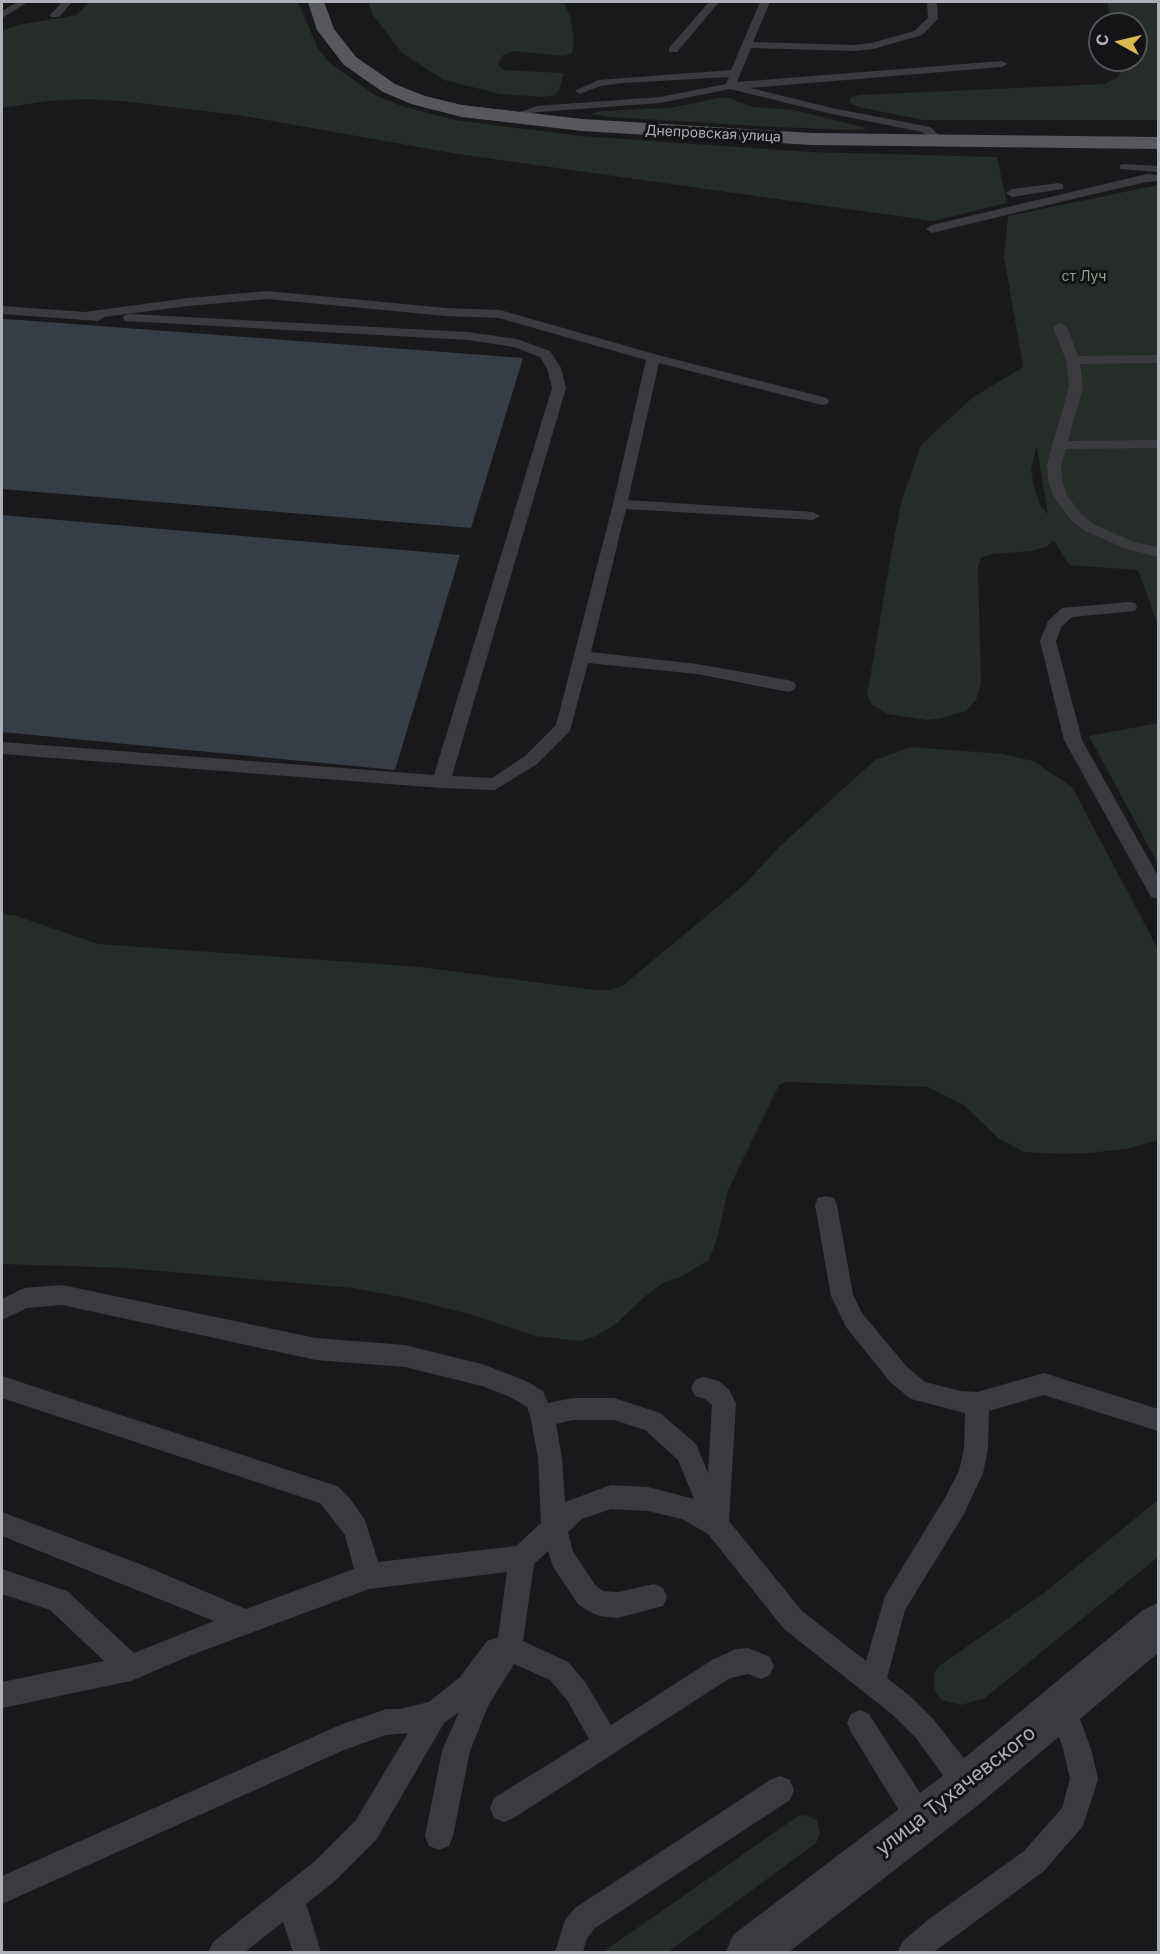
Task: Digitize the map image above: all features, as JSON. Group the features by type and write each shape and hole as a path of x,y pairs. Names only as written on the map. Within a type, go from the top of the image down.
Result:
{"main road":[{"name":"Днепровская улица","path":"316,2 326,30 350,61 389,88 418,100 462,111 582,125 812,140 1158,143"},
{"name":"Днепровская улица","path":"332,2 349,37 367,59 380,70 428,95 467,105 523,113 662,126 934,136 1158,138"}],"street":[{"name":"улица Тухачевского","path":"750,1953 968,1785 1158,1624"}],"lane":[{"path":"5,2 20,4"},
{"path":"55,15 67,2"},
{"path":"673,50 714,2"},
{"path":"730,86 765,2"},
{"path":"746,45 854,48 873,46 918,33 933,19 932,2"},
{"path":"2,15 20,4"},
{"path":"523,113 537,109 660,100 730,86 1002,64"},
{"path":"580,91 598,83 623,80 735,73"},
{"path":"730,86 832,111 926,129 934,136"},
{"path":"1124,167 1158,169"},
{"path":"1012,193 1056,188 1094,179 1153,178"},
{"path":"932,229 1153,178"},
{"path":"85,316 188,302 267,295 446,312 500,314 653,358 822,401"},
{"path":"2,310 468,336 517,343 545,354 554,368 559,388 441,782"},
{"path":"1060,327 1073,360 1076,387 1054,464 1055,480 1060,496 1076,517 1088,527 1104,536 1129,545 1158,552"},
{"path":"2,748 441,782 495,784 531,760 564,727 620,504 653,358"},
{"path":"1073,360 1158,359"},
{"path":"1060,445 1158,444"},
{"path":"620,504 813,516"},
{"path":"1129,607 1068,612 1054,625 1048,641 1073,740 1158,892"},
{"path":"583,657 697,669 788,686"},
{"path":"826,1205 842,1296 854,1320 899,1375 919,1391 977,1404 1044,1384 1158,1420"},
{"path":"2,1310 24,1298 62,1295 316,1349 405,1356 482,1375 518,1389 535,1400 542,1415 550,1458 554,1528 562,1558 587,1595 599,1603 618,1605 654,1597"},
{"path":"2,1387 328,1494 340,1506 356,1529 369,1576"},
{"path":"703,1388 711,1389 724,1403 717,1525"},
{"path":"873,1682 894,1605 955,1505 971,1473 976,1449 977,1404"},
{"path":"542,1415 573,1409 614,1409 652,1421 687,1452 717,1525 793,1620 873,1682 925,1729 968,1785"},
{"path":"2,1695 131,1668 369,1576 522,1558 574,1510 611,1497 648,1499 686,1508 717,1525"},
{"path":"2,1524 145,1579 247,1622"},
{"path":"439,1836 456,1751 478,1697 509,1649 522,1558"},
{"path":"2,1582 58,1600 131,1668"},
{"path":"223,1953 325,1871 366,1830 435,1714 469,1686 496,1650 509,1649 559,1671 576,1691 607,1743"},
{"path":"504,1808 721,1669 736,1662 748,1661 760,1666"},
{"path":"912,1953 939,1929 1034,1861 1073,1816 1084,1779 1077,1749 1062,1706"},
{"path":"2,1890 340,1738 386,1722 399,1722 435,1714"},
{"path":"860,1723 921,1820"},
{"path":"568,1953 575,1930 585,1918 780,1790"},
{"path":"290,1898 307,1953"}],"green space":[{"path":"89,2 298,2 318,49 330,63 375,95 404,107 455,120 581,136 809,152 997,157 1007,203 933,221 458,154 244,116 123,101 86,99 48,101 2,108 2,31 18,25 77,15"},
{"path":"368,2 563,2 570,15 574,42 572,53 564,56 513,51 503,55 498,64 504,70 564,73 559,90 554,95 544,97 500,94 444,80 402,53 373,15"},
{"path":"1107,2 1158,2 1158,120 923,120 849,103 851,97 860,95 1104,84 1118,77 1121,72 1148,72 1148,12 1110,12"},
{"path":"718,98 729,98 753,107 794,110 867,128 862,130 773,127 591,114 601,111 670,108"},
{"name":"ст Луч","path":"1158,185 1158,625 1138,570 1069,565 1054,541 1046,547 1032,551 992,554 981,558 978,568 981,684 976,700 966,711 942,718 927,720 887,714 872,705 867,695 902,499 921,445 972,398 1023,367 1004,257 1008,216","holes":["1037,448 1048,514 1041,507 1031,470"]},
{"path":"1158,723 1158,864 1089,736"},
{"path":"911,747 1003,754 1033,761 1072,787 1158,949 1158,1140 1126,1149 1089,1153 1024,1152 999,1139 964,1105 928,1087 787,1082 779,1085 728,1190 717,1239 709,1260 682,1276 663,1283 643,1298 616,1324 596,1336 580,1341 535,1336 476,1316 406,1298 353,1288 126,1268 2,1264 2,914 17,916 98,944 421,967 608,990 621,987 745,884 779,847 875,760"},
{"path":"1158,1500 1158,1557 985,1698 961,1705 941,1700 934,1685 934,1674 939,1666 1044,1593"},
{"path":"805,1815 817,1820 820,1833 816,1843 668,1952 603,1952 798,1816"}],"shaded area":[{"path":"2,319 523,358 471,528 2,489"},
{"path":"2,515 460,555 395,770 2,732"}]}
